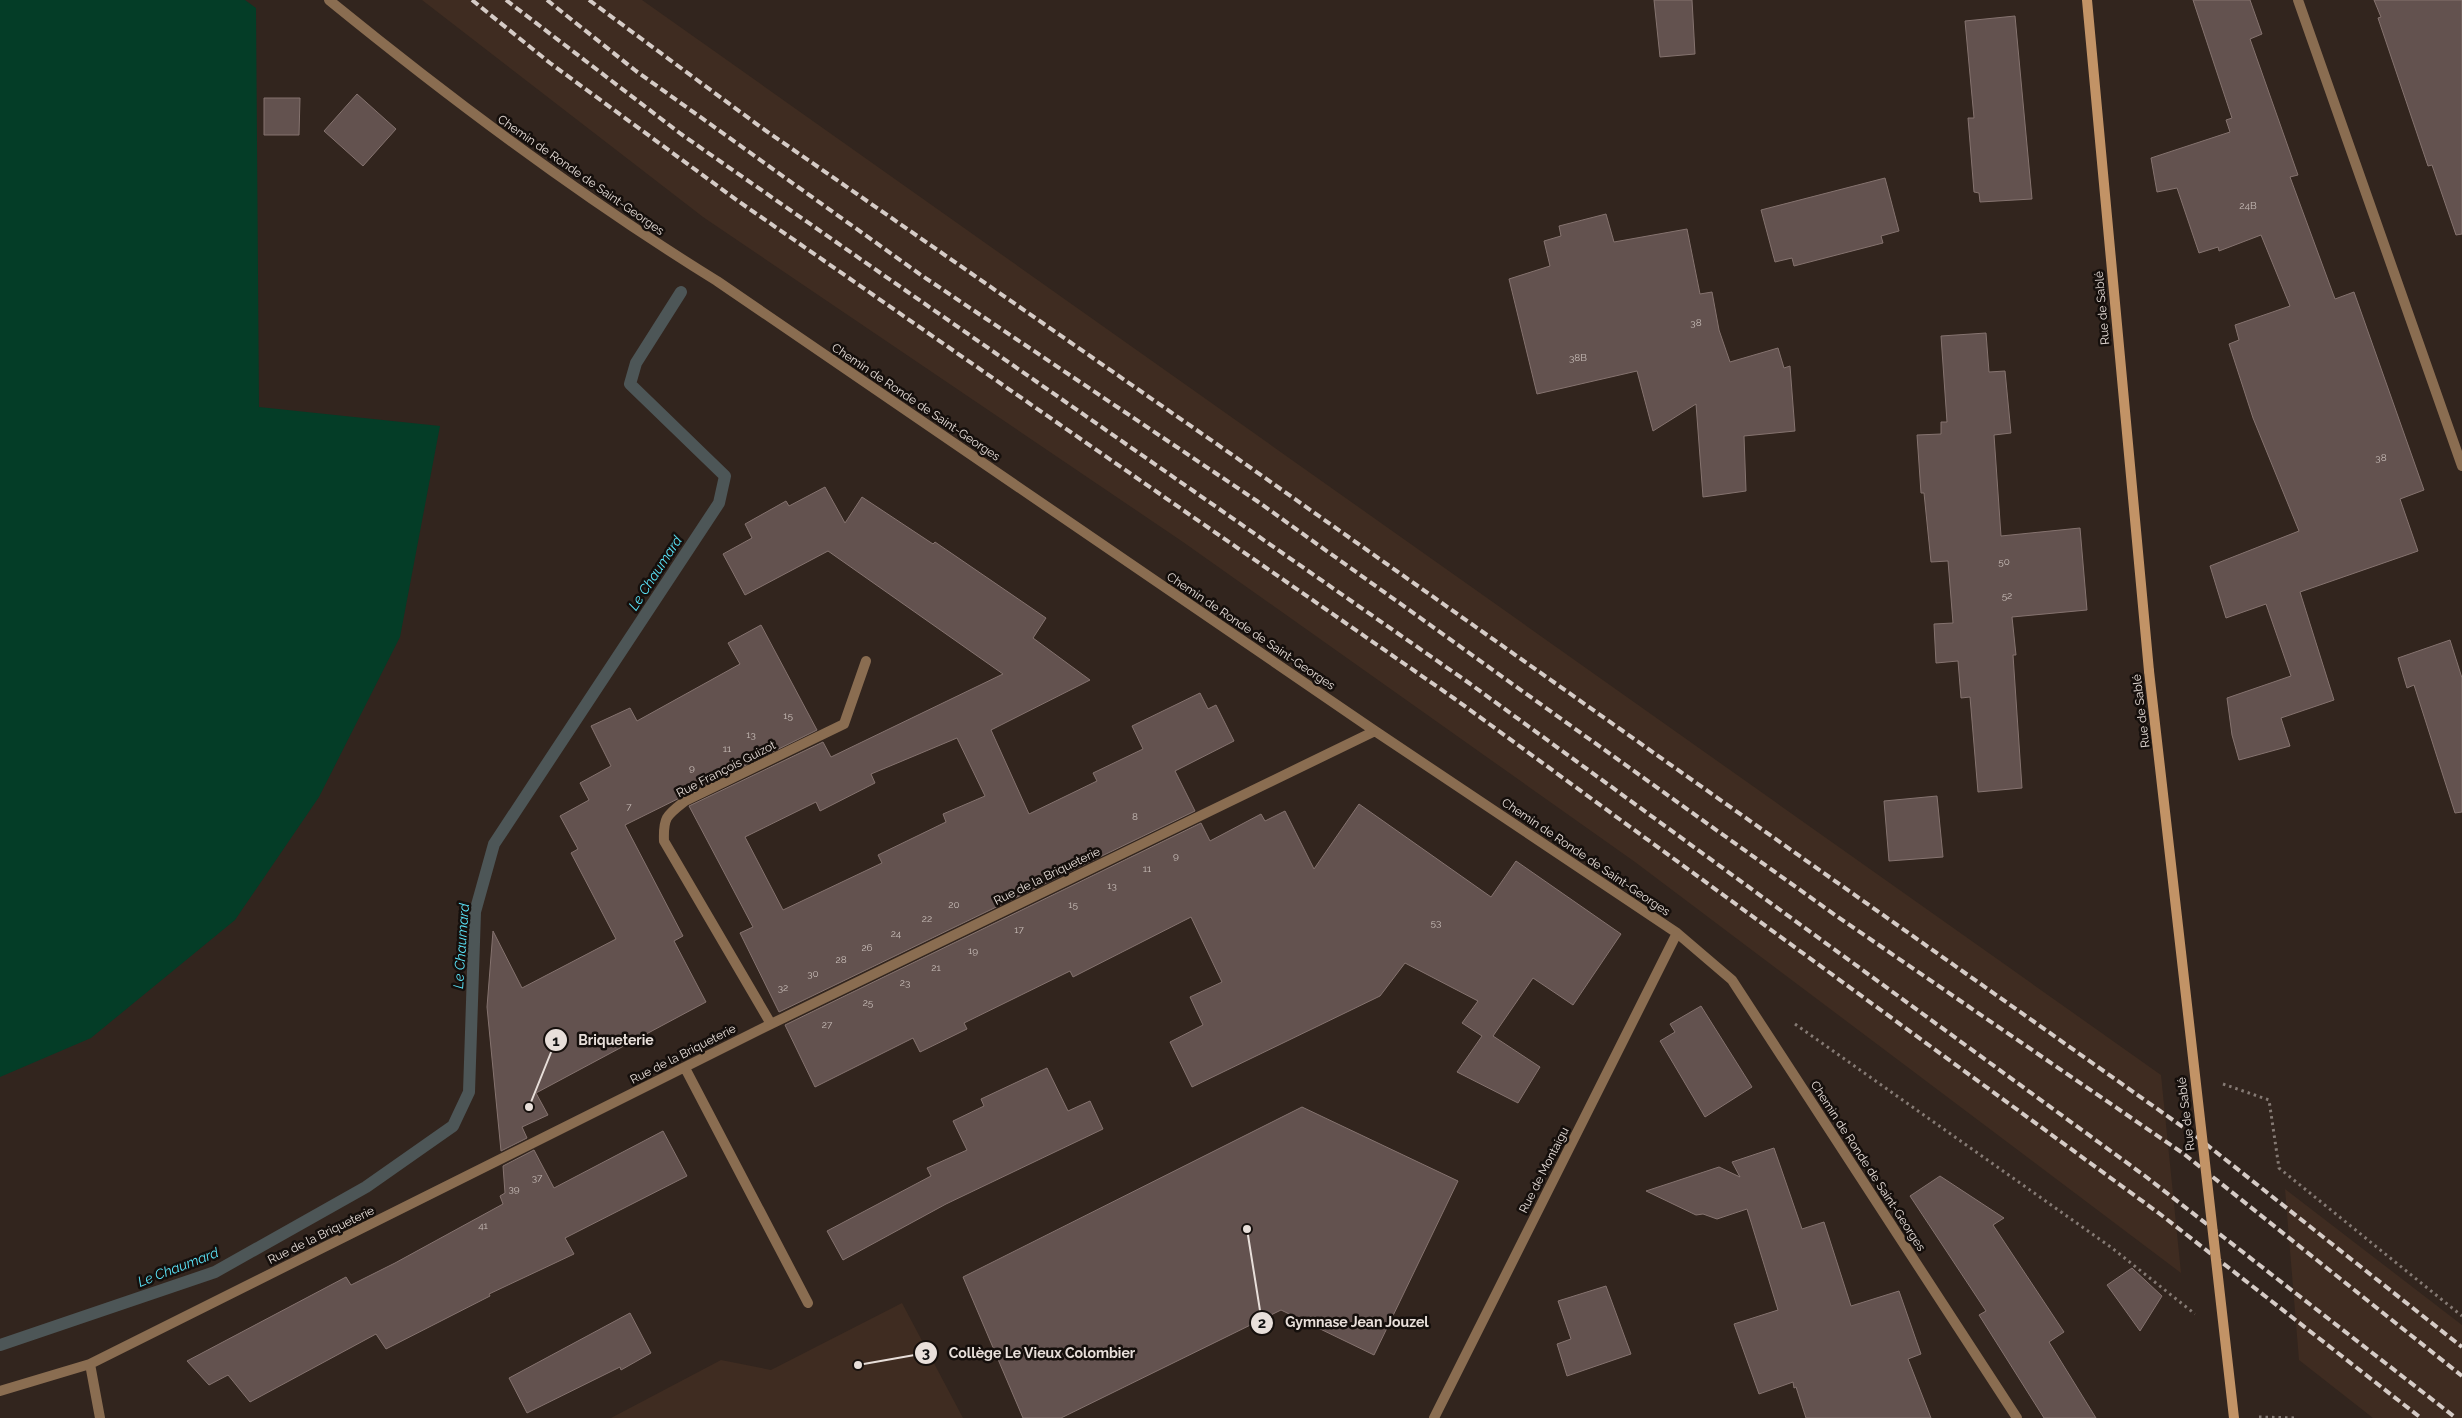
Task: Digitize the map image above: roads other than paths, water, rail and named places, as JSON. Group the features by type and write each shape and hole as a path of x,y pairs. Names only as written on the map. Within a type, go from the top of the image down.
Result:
{"main road":[{"name":"Rue de Sablé","path":"2086,0 2149,671 2234,1418"}],"street":[{"name":"Chemin de Ronde de Saint-Georges","path":"329,0 438,88 639,233 717,281 1375,731 1677,933 1732,980 2017,1418"},
{"path":"2298,0 2462,466"},
{"name":"Rue François Guizot","path":"771,1024 664,841 664,823 668,813 686,801 844,724 866,661"},
{"name":"Rue de la Briqueterie","path":"0,1391 90,1364 771,1024 1375,731"},
{"name":"Rue de Montaigu","path":"1434,1418 1677,933"},
{"path":"685,1068 808,1303"},
{"path":"90,1364 100,1418"}],"waterway":[{"name":"Le Chaumard","path":"0,1345 215,1272 366,1187 453,1126 469,1092 475,912 494,844 719,503 725,476 630,384 636,363 681,292"}],"railway":[{"path":"472,0 550,63 738,201 1455,699 2160,1214 2421,1418"},
{"path":"506,0 681,134 1469,683 2145,1176 2456,1418"},
{"path":"547,0 636,71 921,275 1257,501 1835,915 2184,1154 2462,1376"},
{"path":"589,0 762,128 1234,456 2197,1137 2462,1347"}],"place":[{"name":"Briqueterie","path":"529,1107"},
{"name":"Gymnase Jean Jouzel","path":"1247,1229"},
{"name":"Collège Le Vieux Colombier","path":"858,1365"}]}
